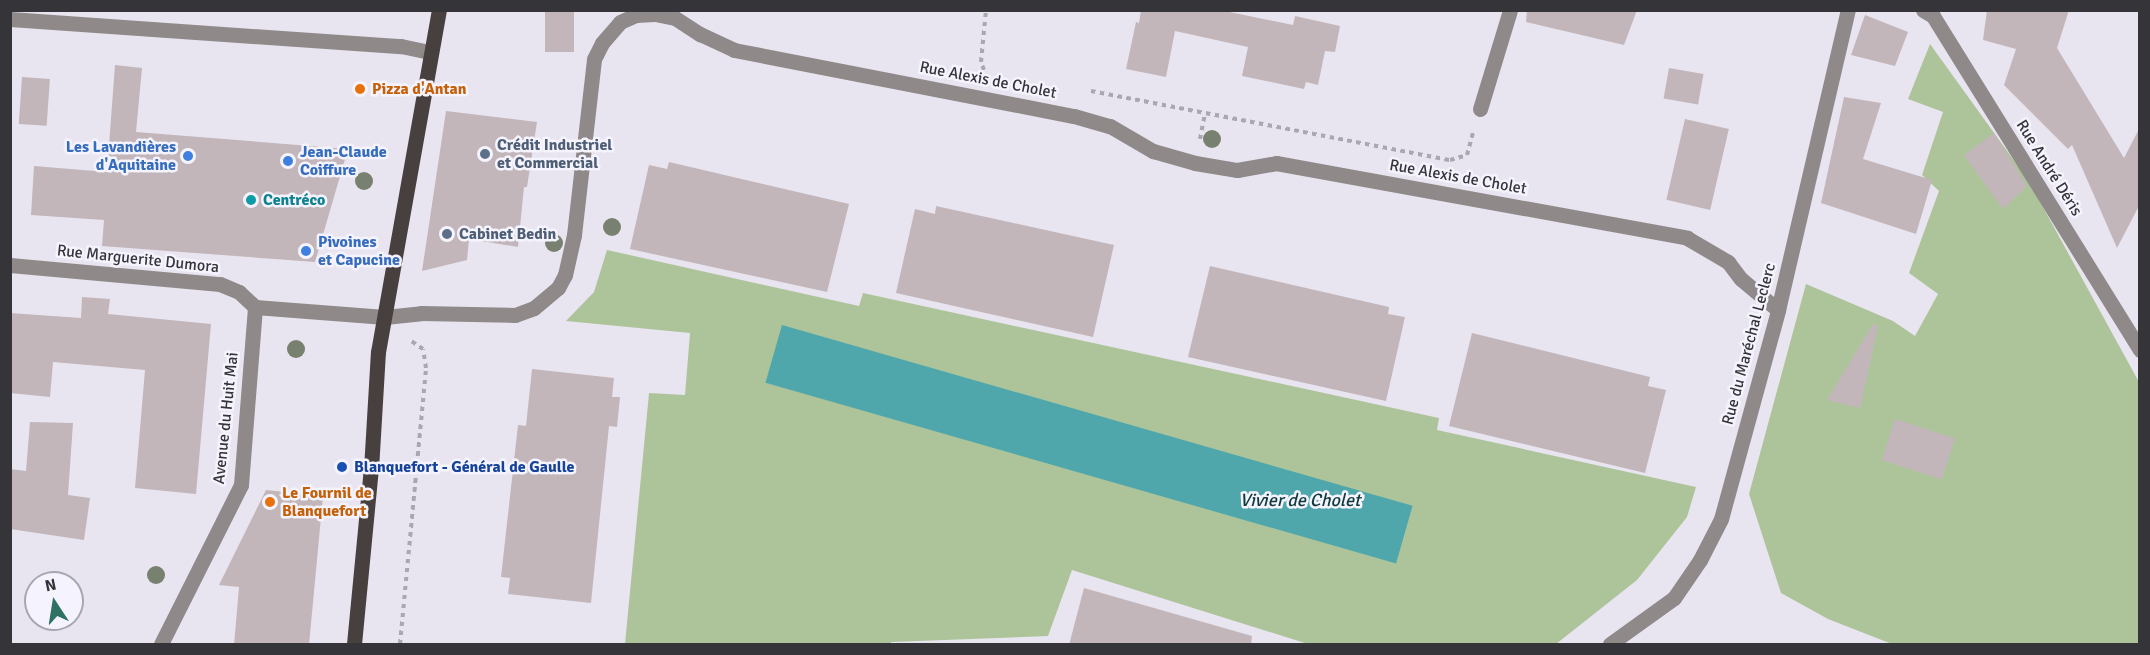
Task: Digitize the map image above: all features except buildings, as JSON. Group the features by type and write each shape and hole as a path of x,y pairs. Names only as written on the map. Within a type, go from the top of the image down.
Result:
{"main road":[{"path":"354,645 371,469 378,352 439,10"}],"street":[{"path":"1480,109 1510,10"},
{"name":"Rue du Maréchal Leclerc","path":"1610,645 1674,598 1700,560 1721,519 1778,310 1848,10"},
{"name":"Rue André Déris","path":"1923,10 1933,16 2139,350"},
{"name":"Rue Alexis de Cholet","path":"385,317 421,313 515,315 534,308 558,288 565,275 574,235 594,59 602,43 620,22 636,15 655,14 675,18 700,34 734,50 1074,116 1110,126 1153,151 1195,163 1237,170 1276,163 1687,238 1728,262 1741,279 1778,310"},
{"path":"10,19 401,46 430,52"},
{"name":"Rue Marguerite Dumora","path":"10,265 220,284 239,292 255,307"},
{"path":"255,307 385,317"},
{"name":"Avenue du Huit Mai","path":"160,645 241,485 255,307"}],"path":[{"path":"986,10 981,62 982,69 988,72"},
{"path":"1088,91 1450,160 1459,160 1467,155 1480,109"},
{"path":"385,317 423,349 426,368 400,645"}],"green space":[{"path":"1930,44 2028,180 2139,382 2139,644 1892,644 1828,619 1781,593 1749,494 1806,284 1893,321 1915,336 1938,294 1909,273 1939,191 1922,175 1943,112 1908,99"},
{"path":"607,250 859,306 863,293 1439,418 1437,430 1696,487 1687,517 1637,580 1556,644 1308,644 1072,570 1048,636 891,642 891,644 625,644 649,393 685,395 690,333 566,321 594,292"}],"water":[{"name":"Vivier de Cholet","path":"782,325 1413,506 1396,563 765,383"}],"place":[{"name":"Pizza d'Antan","path":"360,89"},
{"name":"Crédit Industriel et Commercial","path":"485,154"},
{"name":"Les Lavandières d'Aquitaine","path":"188,156"},
{"name":"Jean-Claude Coiffure","path":"288,161"},
{"name":"Centréco","path":"251,200"},
{"name":"Cabinet Bedin","path":"447,234"},
{"name":"Pivoines et Capucine","path":"306,251"},
{"name":"Blanquefort - Général de Gaulle","path":"342,467"},
{"name":"Le Fournil de Blanquefort","path":"270,502"}]}
